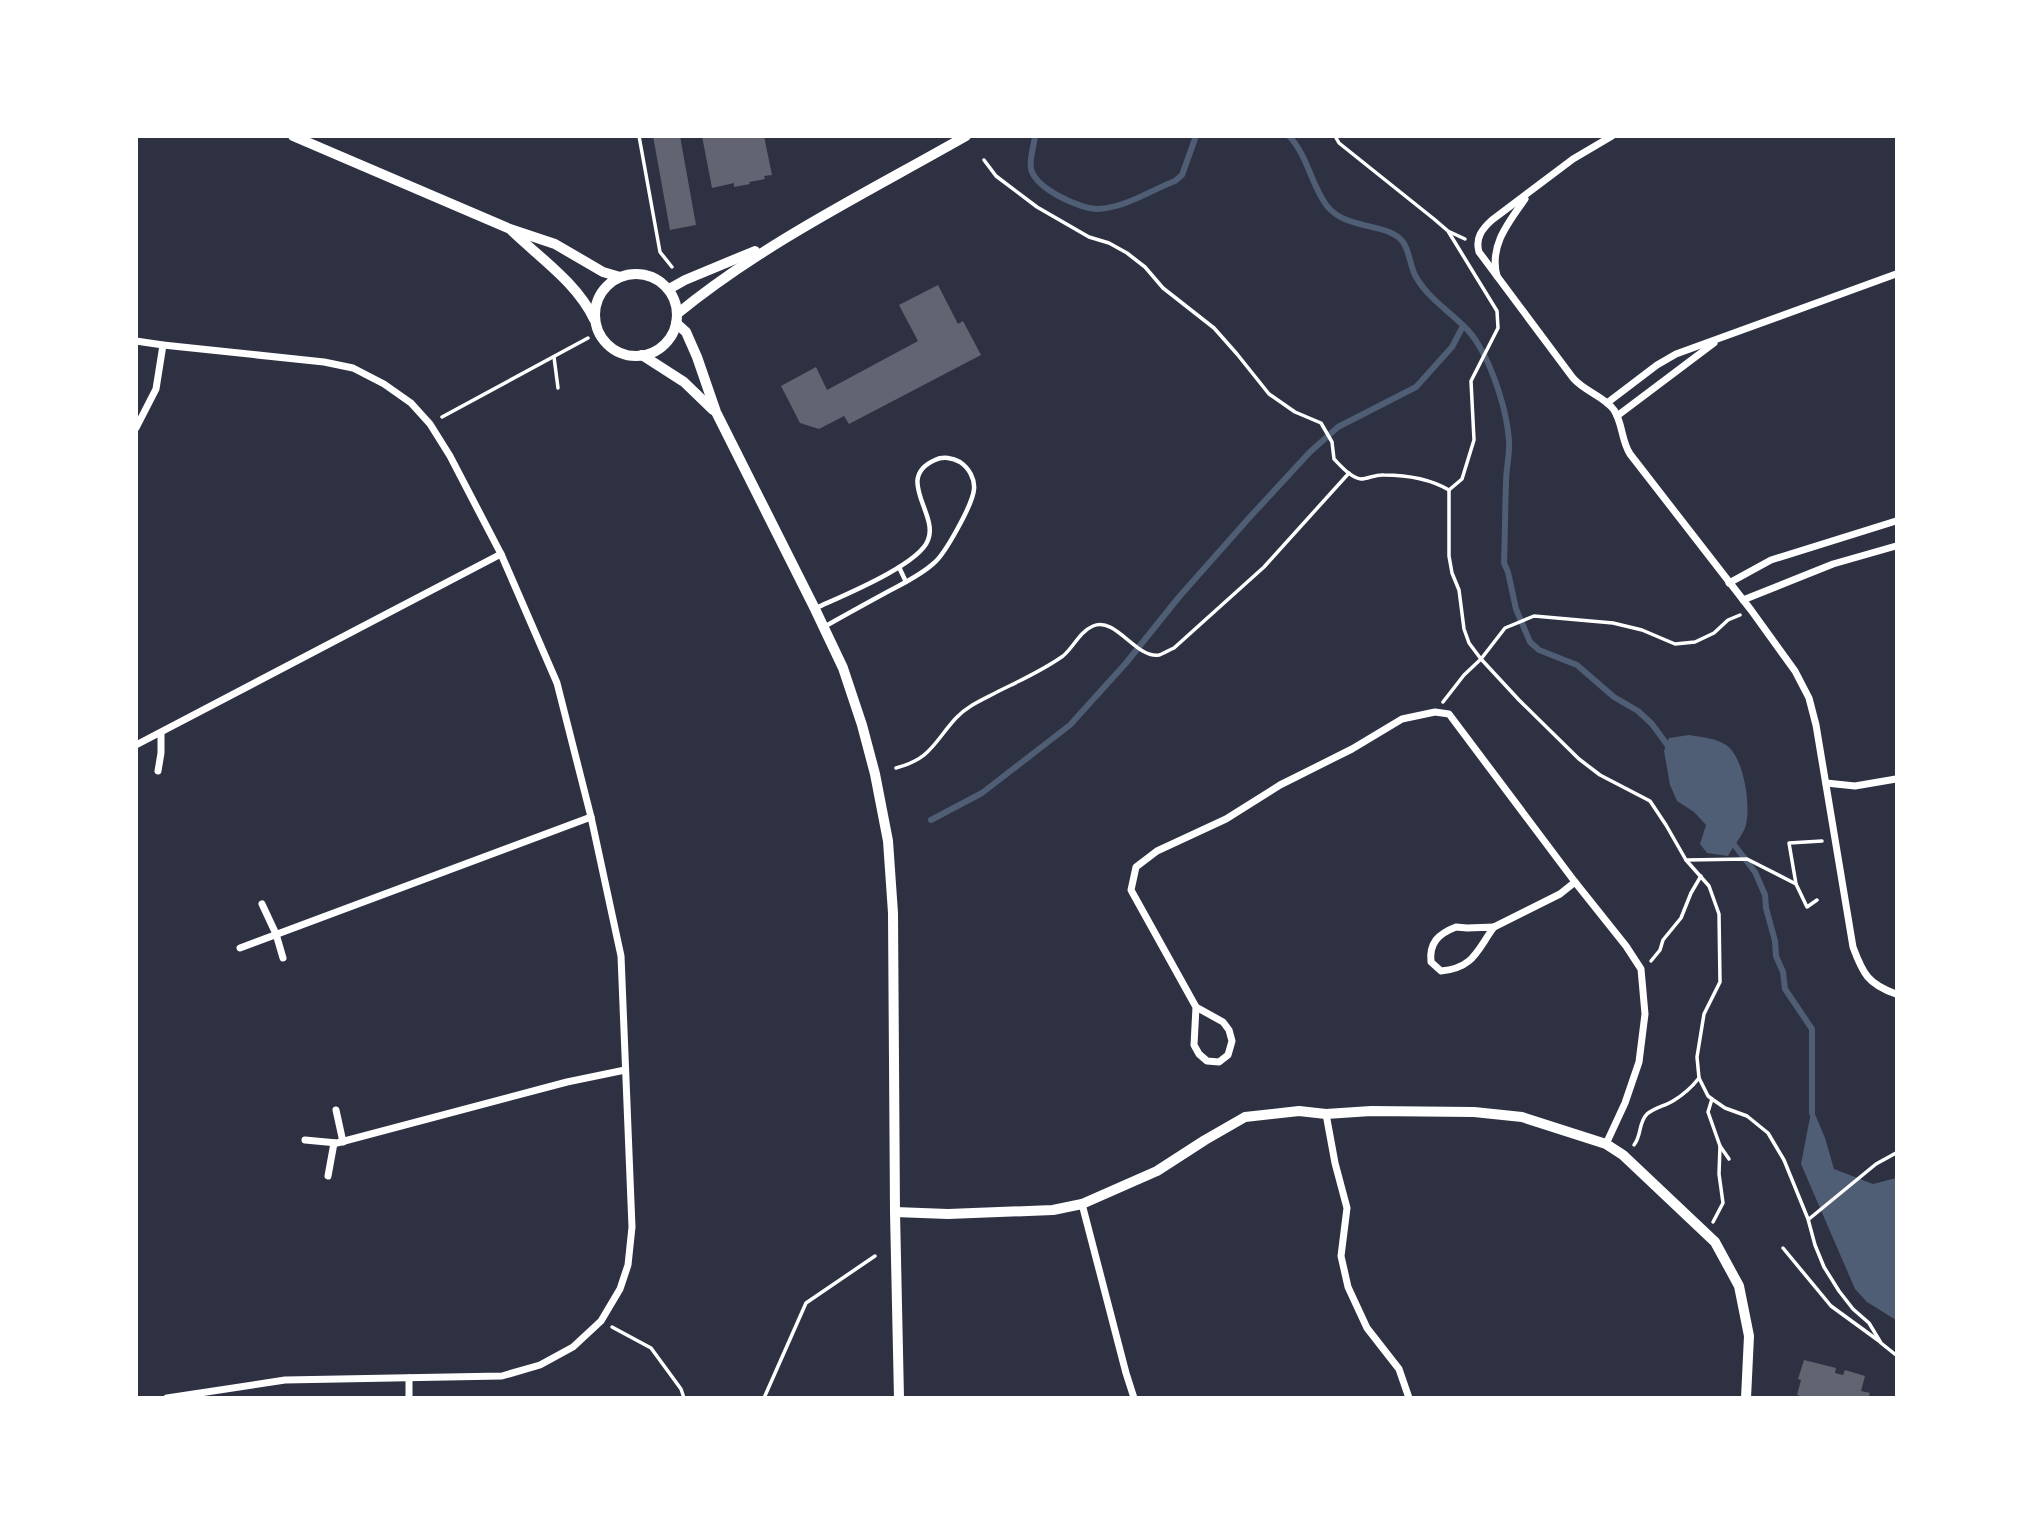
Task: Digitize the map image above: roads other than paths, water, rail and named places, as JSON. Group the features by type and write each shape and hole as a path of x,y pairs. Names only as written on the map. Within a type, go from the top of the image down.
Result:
{"street":[{"path":"293,136 510,229 555,244 603,272 620,277"},
{"path":"677,319 707,290 780,241 966,136"},
{"path":"1612,136 1581,153 1484,228 1477,244 1480,256 1573,378 1586,391 1607,403 1617,416 1627,449 1795,671 1809,698 1816,725 1853,947 1862,971 1880,988 1896,994"},
{"path":"1500,283 1494,265 1496,246 1510,220 1536,187"},
{"path":"510,229 571,286 588,307 600,335 618,351 642,355 654,352 664,344 672,335 677,319 675,301 669,289 659,280 647,275 620,277 608,285 600,296 596,323"},
{"path":"669,289 780,241"},
{"path":"1607,403 1670,356 1896,274"},
{"path":"677,319 697,357 716,412 843,668 875,774 888,841 893,913 899,1398"},
{"path":"1617,416 1723,337"},
{"path":"136,341 324,362 353,368 384,384 411,403 430,424 501,554 557,683 591,817 621,956 632,1227 628,1265 620,1289 601,1321 573,1348 540,1365 502,1376 285,1380 167,1398"},
{"path":"136,428 156,389 163,345"},
{"path":"642,355 684,382 716,412"},
{"path":"1729,583 1771,560 1896,521"},
{"path":"1743,600 1833,564 1896,546"},
{"path":"138,743 501,554"},
{"path":"1196,1007 1194,1045 1207,1061 1219,1062 1228,1055 1232,1041 1229,1030 1223,1022 1196,1007 1131,890 1136,867 1157,851 1226,819 1280,785 1352,749 1402,719 1435,712 1449,714 1641,969 1645,1014 1639,1062 1625,1103 1606,1144"},
{"path":"158,771 161,733"},
{"path":"1826,783 1855,786 1896,779"},
{"path":"240,948 591,817"},
{"path":"1494,927 1478,953 1468,963 1453,970 1441,971 1431,962 1432,942 1444,932 1456,927 1494,927 1560,894 1576,882"},
{"path":"262,904 276,934 283,958"},
{"path":"305,1140 344,1142 567,1082 625,1070"},
{"path":"336,1110 344,1142"},
{"path":"895,1212 948,1214 1039,1210 1082,1204 1157,1171 1245,1117 1299,1111 1326,1114 1371,1111 1474,1112 1522,1117 1606,1144 1623,1155 1715,1242 1739,1286 1749,1336 1746,1398"},
{"path":"1326,1114 1335,1163 1348,1208 1340,1256 1349,1287 1367,1328 1399,1369 1409,1398"},
{"path":"328,1176 334,1143"},
{"path":"1082,1204 1134,1398"},
{"path":"409,1378 410,1398"}],"lane":[{"path":"816,609 913,559 929,539 931,528 919,498 917,486 920,475 926,466 937,459 957,460 965,466 972,474 975,486 972,499 936,562 906,582 823,627"},
{"path":"898,567 906,582"}],"water":[{"path":"1689,735 1713,739 1726,745 1738,760 1742,771 1747,796 1747,819 1745,828 1728,856 1707,853 1700,844 1706,825 1694,812 1677,801 1670,785 1664,751 1669,738"},
{"path":"1812,1107 1834,1169 1873,1184 1896,1178 1896,1320 1867,1302 1855,1289 1801,1164"}],"waterway":[{"path":"1035,136 1031,169 1041,184 1081,206 1098,209 1128,202 1175,181 1182,175 1196,136"},
{"path":"1289,136 1301,152 1327,206 1345,219 1388,231 1403,242 1422,287 1464,326 1484,354 1494,377 1508,429 1504,563 1516,609 1530,642 1539,650 1577,665 1614,697 1638,711 1652,724 1671,750"},
{"path":"931,820 982,793 1070,725 1126,663 1179,597 1310,452 1338,427 1416,387 1452,347 1463,326"},
{"path":"1729,838 1759,881 1765,895 1785,989 1812,1029 1812,1113"}]}
